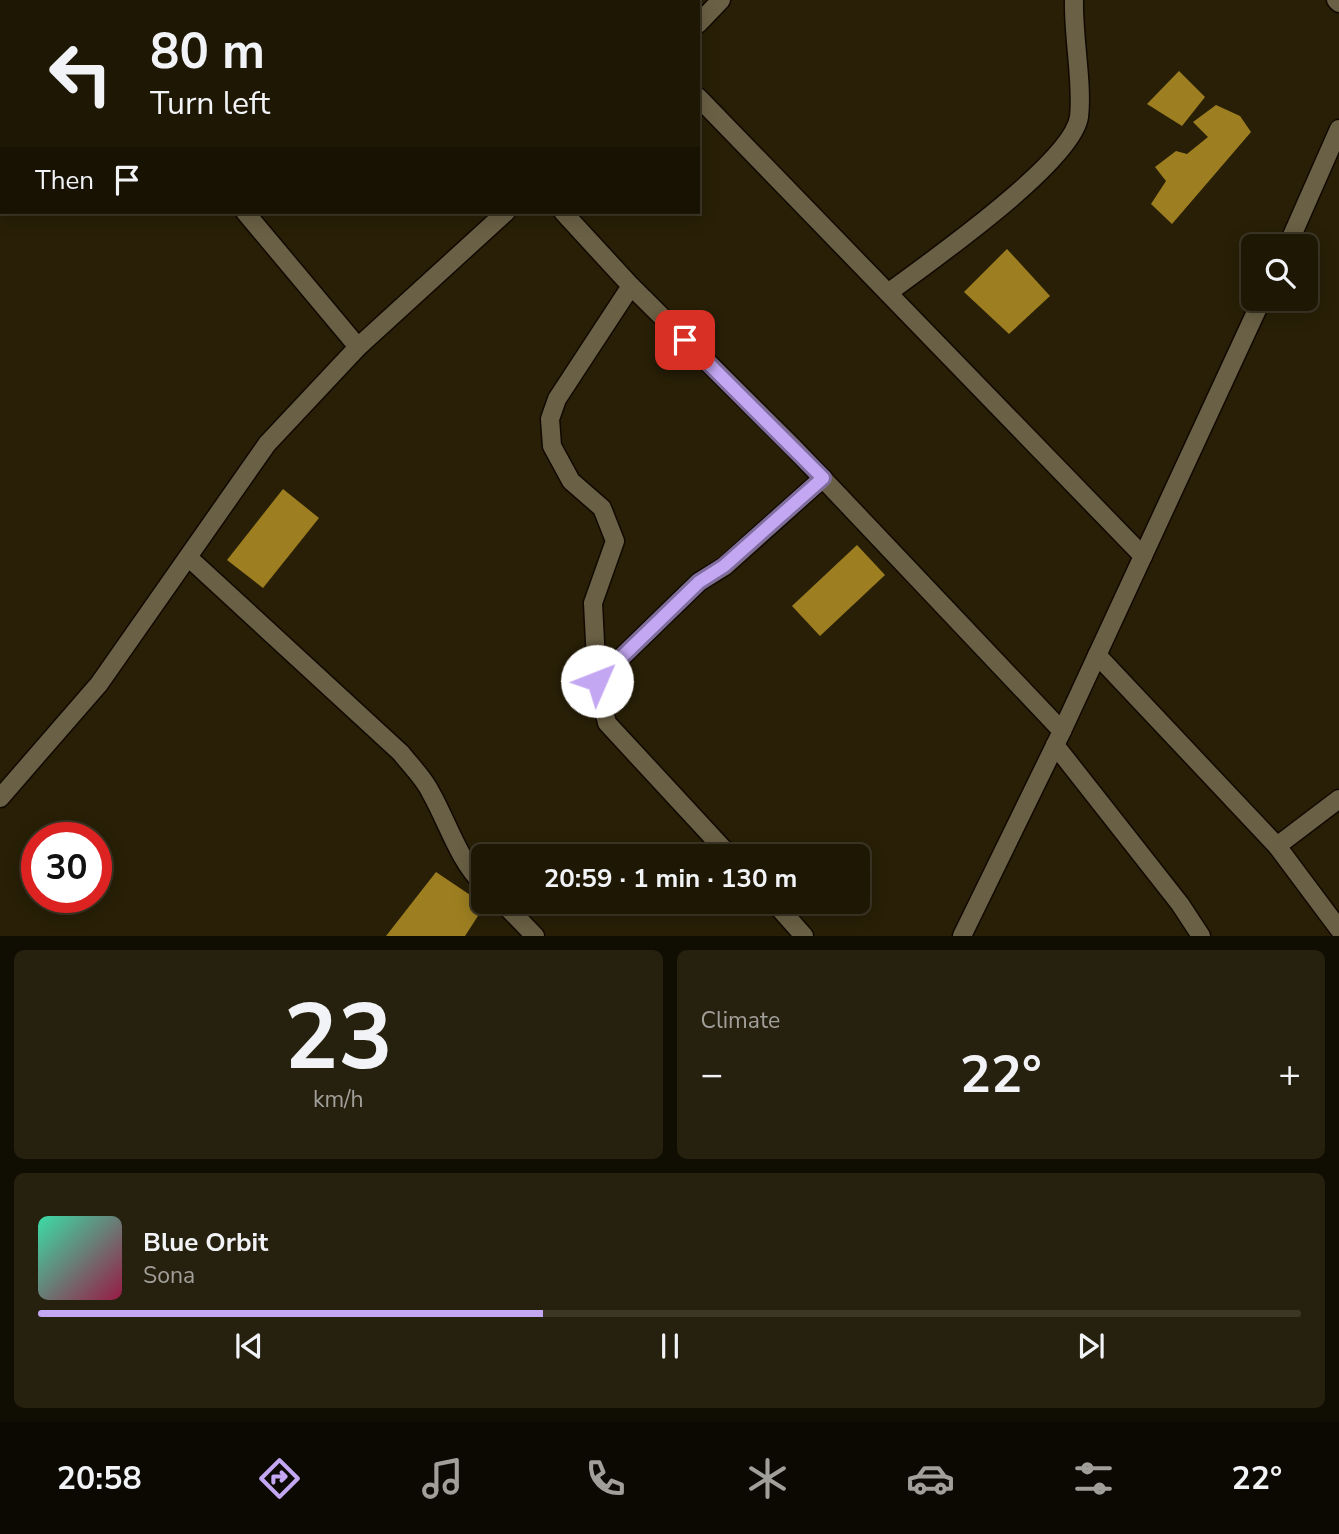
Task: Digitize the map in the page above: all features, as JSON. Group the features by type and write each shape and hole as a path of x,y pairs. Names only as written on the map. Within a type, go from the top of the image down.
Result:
{"street":[{"path":"700,22 721,0"},
{"path":"888,293 1022,191 1063,144 1079,119 1074,0"},
{"path":"700,99 1143,556"},
{"path":"1293,234 1339,129"},
{"path":"247,214 358,347"},
{"path":"0,798 99,684 267,444 358,347 504,214"},
{"path":"565,214 631,286 823,478 1058,738 1201,936"},
{"path":"631,286 557,399 550,419 552,446 570,481 601,508 615,541 593,603 597,681 607,723 719,844"},
{"path":"962,936 1058,738 1256,311"},
{"path":"597,681 699,582 724,566 823,478"},
{"path":"188,557 401,753 430,790 471,871"},
{"path":"1097,655 1277,846 1339,929"},
{"path":"1277,846 1339,799"},
{"path":"514,914 536,936"},
{"path":"785,914 804,936"}],"building":[{"path":"1179,71 1205,97 1182,126 1147,104"},
{"path":"1216,105 1240,116 1251,132 1172,224 1151,204 1166,181 1155,167 1176,151 1187,154 1208,137 1193,122"},
{"path":"1007,249 1050,296 1009,334 964,292"},
{"path":"283,489 319,518 263,588 227,560"},
{"path":"857,545 885,575 820,636 792,606"},
{"path":"436,872 471,896 471,914 479,914 465,936 386,936"}],"route":[{"path":"597,681 699,582 724,566 823,478 685,340"}]}
